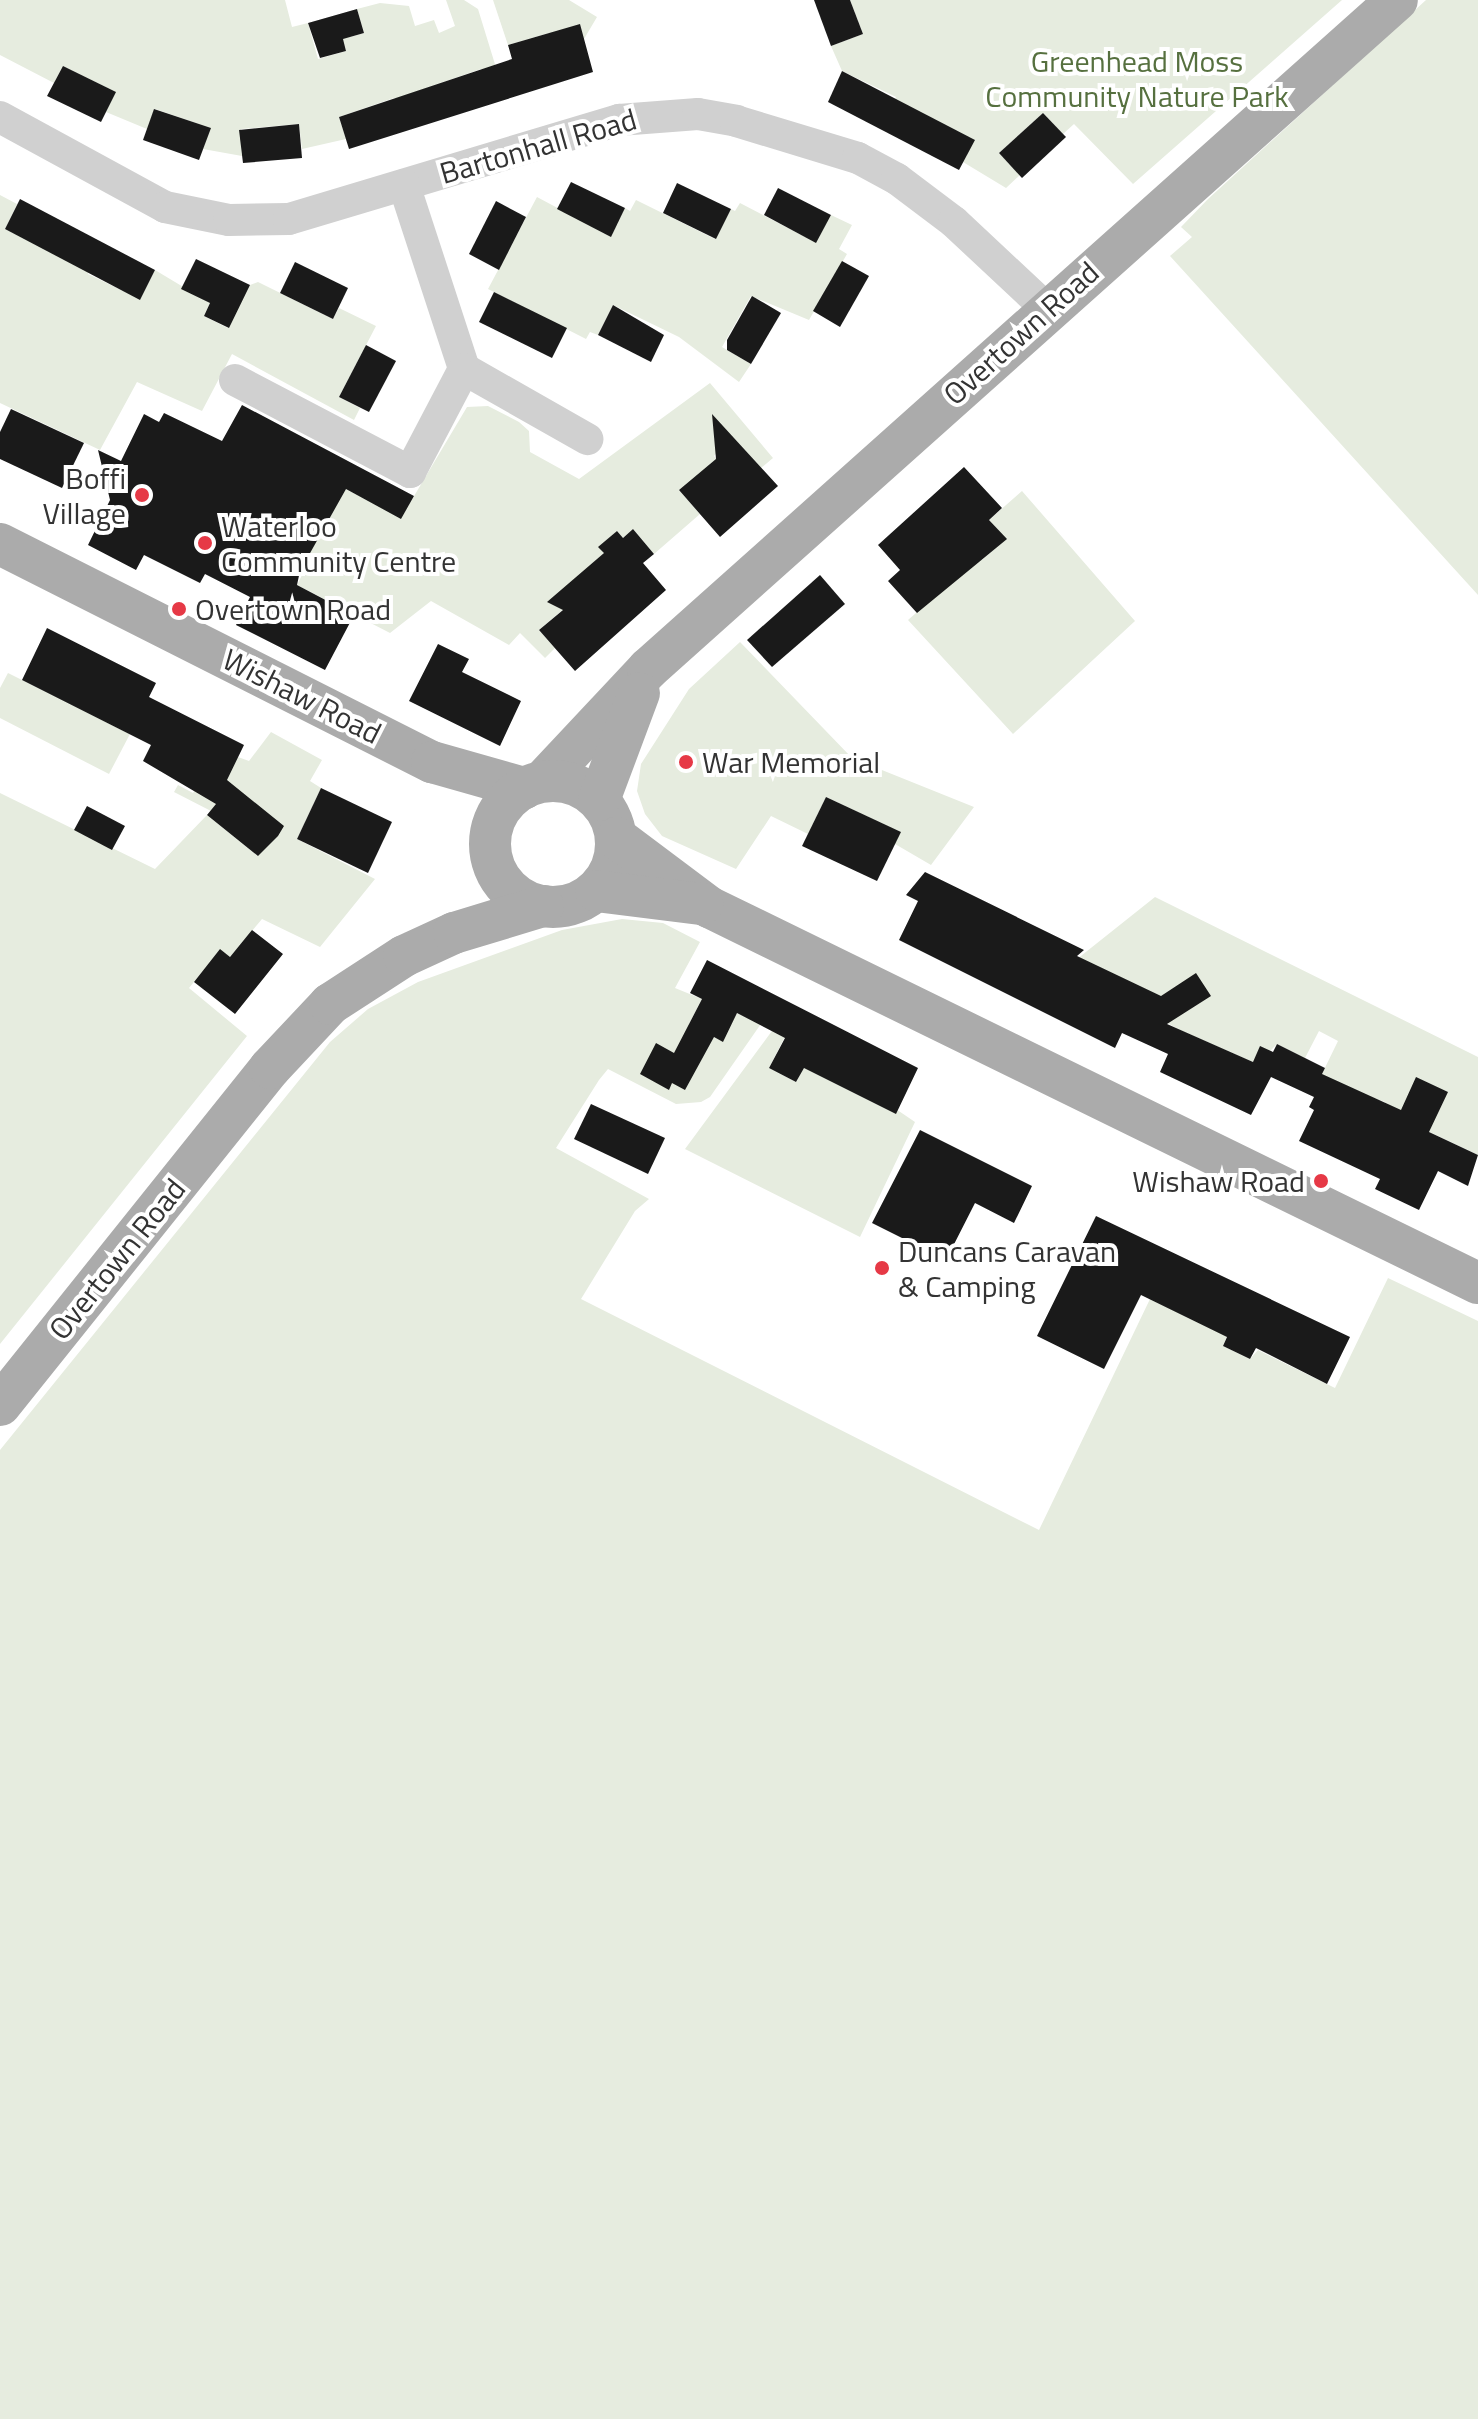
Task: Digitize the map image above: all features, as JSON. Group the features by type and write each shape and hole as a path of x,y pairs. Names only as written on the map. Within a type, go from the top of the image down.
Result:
{"main road":[{"name":"Overtown Road","path":"533,784 648,669 1047,309 1397,0"},
{"name":"Wishaw Road","path":"0,544 432,762 533,784"},
{"name":"Overtown Road","path":"599,800 648,669"},
{"name":"Wishaw Road","path":"432,762 491,856"},
{"path":"454,933 491,856 496,816 533,784 583,788 599,800 617,838 703,904 1478,1283"},
{"path":"596,891 615,859 617,838"},
{"path":"491,856 512,892 543,906 562,907 596,891 703,904"},
{"name":"Overtown Road","path":"0,1405 270,1068 330,1004 404,956 454,933 543,906"}],"street":[{"name":"Bartonhall Road","path":"0,117 165,207 229,220 289,219 404,185 527,143 619,120 698,114 736,121 858,158 897,179 954,222 1047,309"},
{"path":"404,185 464,369 587,439"},
{"path":"235,380 410,472 464,369"}],"green space":[{"path":"0,0 285,0 292,27 308,23 318,59 346,51 336,15 350,37 364,33 357,9 380,3 409,6 415,26 434,20 439,33 455,26 446,0 464,0 478,9 502,87 481,69 426,88 432,109 394,98 339,117 346,139 302,149 299,124 241,129 242,156 203,149 210,128 155,109 147,129 106,112 115,92 63,66 54,83 0,55"},
{"path":"493,0 569,0 597,17 584,39 549,33 508,45"},
{"name":"Greenhead Moss Community Nature Park","path":"850,0 1342,0 1133,184 1074,124 1063,134 1043,113 999,153 1020,175 1006,188 963,162 974,140 885,120 896,97 842,71 831,46 863,34"},
{"path":"1426,0 1478,0 1478,595 1170,256 1192,237 1181,227 1208,199"},
{"path":"0,195 17,204 5,229 58,255 99,250 88,274 140,299 155,270 210,303 204,316 228,328 250,285 258,282 333,319 339,308 376,326 339,397 360,408 354,420 232,354 202,411 137,382 100,450 0,403"},
{"path":"537,197 610,236 625,208 630,211 636,200 715,239 731,209 735,211 740,203 815,242 831,215 852,225 839,249 847,254 809,320 751,296 722,347 751,364 739,382 679,337 613,305 598,335 590,332 586,339 488,289"},
{"path":"710,383 773,458 761,468 729,433 714,438 719,450 714,456 728,472 679,490 700,514 654,554 633,529 623,538 617,531 599,547 604,553 578,576 566,607 539,630 555,648 545,658 520,633 509,645 431,601 390,633 297,585 303,573 284,563 305,467 401,518 467,407 488,406 519,422 529,431 530,452 579,479"},
{"path":"1022,491 1135,621 1013,734 908,620 965,570 959,533 982,560 1006,539 989,520"},
{"path":"740,642 852,758 974,807 931,865 895,844 900,832 826,797 808,834 771,816 736,869 662,836 645,814 637,791 641,764 689,689"},
{"path":"8,673 130,734 109,774 0,718 0,688"},
{"path":"271,732 322,760 310,781 321,788 297,839 375,879 320,947 262,919 230,957 220,950 189,988 247,1036 0,1344 0,793 155,869 207,815 258,856 231,784 211,811 174,792 178,785 193,793 201,778 238,757 249,761"},
{"path":"1155,897 1478,1057 1478,1155 1421,1128 1373,1124 1385,1102 1319,1080 1338,1041 1319,1031 1305,1058 1277,1044 1257,1064 1180,1030 1067,967"},
{"path":"622,919 663,923 700,942 675,988 702,999 689,1024 722,1041 737,1013 747,1018 779,998 710,1097 701,1102 676,1104 608,1069 599,1080 556,1148 649,1199 635,1211 581,1299 1039,1530 1150,1299 1227,1336 1223,1346 1250,1359 1258,1350 1335,1388 1388,1278 1478,1321 1478,2419 0,2419 0,1450 330,1042 368,1009 418,982 562,930"},
{"path":"791,1005 799,1009 769,1068 796,1082 812,1052 915,1122 860,1237 685,1149"}],"building":[{"path":"814,0 850,0 863,34 831,46"},
{"path":"357,9 364,33 343,39 346,51 320,58 308,23"},
{"path":"580,24 593,72 349,149 339,117 512,59 508,45"},
{"path":"63,66 116,92 101,122 47,96"},
{"path":"842,71 975,140 959,170 828,102"},
{"path":"154,109 211,128 199,160 143,140"},
{"path":"1043,113 1066,137 1022,178 999,153"},
{"path":"299,124 302,158 243,163 239,130"},
{"path":"571,182 625,208 611,237 557,209"},
{"path":"677,183 731,209 716,239 663,213"},
{"path":"778,188 831,215 816,243 764,215"},
{"path":"20,199 155,270 140,300 5,229"},
{"path":"496,201 526,217 499,270 469,254"},
{"path":"196,259 250,285 229,328 204,316 210,303 181,289"},
{"path":"842,261 869,276 840,327 813,311"},
{"path":"295,262 348,288 333,319 280,293"},
{"path":"494,292 567,328 552,358 479,322"},
{"path":"752,296 781,313 751,364 727,350 727,340"},
{"path":"613,305 664,335 651,362 598,335"},
{"path":"366,345 396,361 369,412 339,397"},
{"path":"242,405 414,496 401,519 346,489 300,571 297,585 354,615 325,670 236,625 250,597 205,574 200,583 144,555 136,570 88,545 110,500 98,450 121,461 144,414 159,422 164,413 222,441"},
{"path":"11,409 84,443 62,488 0,459 0,432"},
{"path":"712,414 778,486 720,537 679,490 716,459"},
{"path":"964,467 1002,508 989,520 1007,539 917,613 888,581 900,570 878,545"},
{"path":"633,529 654,554 643,563 666,590 575,671 539,630 563,610 547,602 604,553 598,547 617,531 623,538"},
{"path":"820,575 845,604 772,667 747,640"},
{"path":"47,628 156,683 149,697 244,745 227,780 284,826 278,836 258,856 207,815 216,804 143,761 151,745 22,680"},
{"path":"438,644 469,659 462,672 521,701 500,746 409,701"},
{"path":"321,788 392,822 368,873 297,839"},
{"path":"826,797 901,832 877,881 802,846"},
{"path":"87,806 125,826 112,850 74,830"},
{"path":"925,872 1084,950 1077,956 1161,996 1196,973 1211,996 1167,1024 1253,1062 1260,1046 1273,1052 1277,1044 1325,1068 1322,1074 1401,1110 1416,1077 1448,1092 1429,1132 1478,1155 1468,1186 1438,1171 1419,1210 1375,1189 1380,1179 1299,1141 1314,1110 1309,1107 1314,1097 1271,1077 1251,1115 1160,1072 1168,1054 1122,1033 1115,1048 899,940 918,901 906,895"},
{"path":"252,930 283,954 235,1014 194,982 220,949 230,957"},
{"path":"707,960 918,1068 896,1114 804,1068 796,1082 769,1068 785,1038 737,1013 723,1042 714,1037 685,1090 672,1083 669,1090 640,1074 656,1043 674,1053 702,999 690,993"},
{"path":"591,1104 665,1138 648,1174 574,1139"},
{"path":"920,1130 1032,1186 1014,1223 975,1203 946,1260 872,1223"},
{"path":"1096,1216 1350,1337 1327,1384 1256,1348 1250,1359 1223,1346 1227,1337 1141,1295 1104,1369 1037,1336"}],"place":[{"name":"Boffi Village","path":"142,495"},
{"name":"Waterloo Community Centre","path":"205,543"},
{"name":"Overtown Road","path":"179,609"},
{"name":"War Memorial","path":"686,762"},
{"name":"Wishaw Road","path":"1321,1181"},
{"name":"Duncans Caravan & Camping","path":"882,1268"}]}
